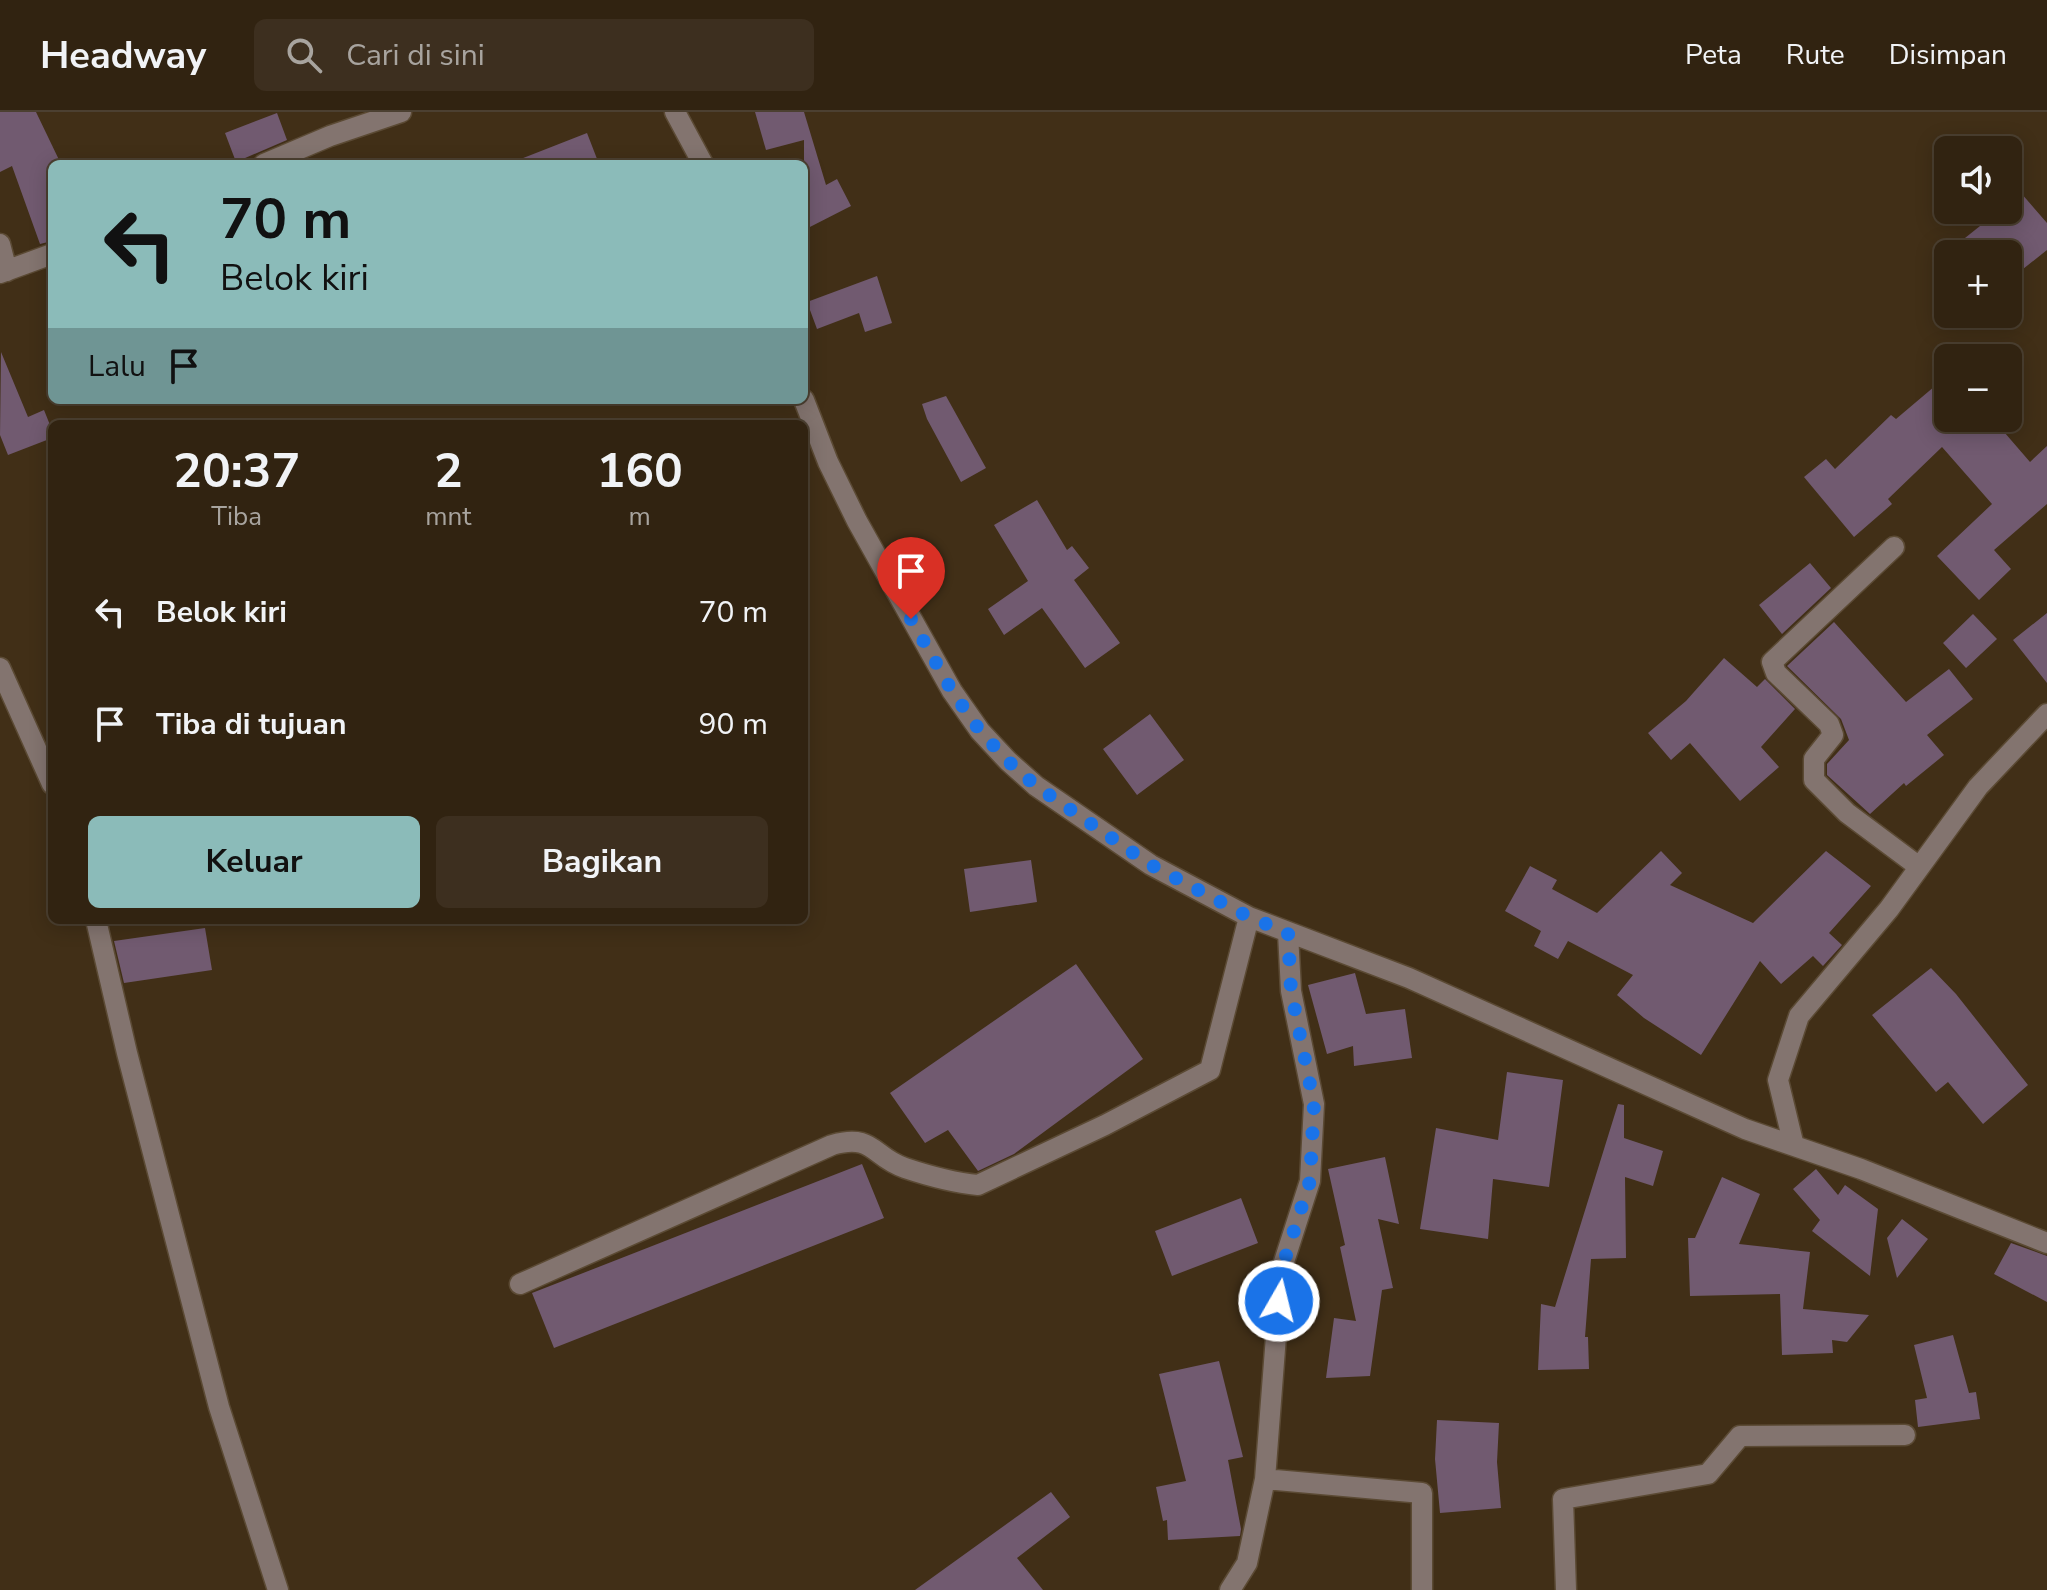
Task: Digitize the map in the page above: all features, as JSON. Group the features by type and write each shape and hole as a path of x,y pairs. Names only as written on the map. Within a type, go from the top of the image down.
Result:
{"street":[{"path":"273,160 330,136 401,112"},
{"path":"675,112 701,160"},
{"path":"0,244 3,272 48,255"},
{"path":"806,404 828,462 857,521 952,691 980,731 1036,786 1138,857 1249,917 1409,978 1745,1129 1920,1191 2047,1243"},
{"path":"1894,547 1772,662 1776,673 1829,724 1833,735 1814,759 1814,780 1847,813 1918,866"},
{"path":"0,668 48,775"},
{"path":"1794,1146 1778,1080 1799,1016 1889,909 1978,787 2047,714"},
{"path":"520,1284 849,1140 867,1144 902,1167 963,1184 978,1185 1105,1125 1210,1070 1249,917"},
{"path":"97,924 127,1053 219,1407 278,1590"},
{"path":"1230,1590 1247,1563 1265,1479 1281,1271 1310,1181 1314,1104 1291,991 1288,933"},
{"path":"1566,1590 1563,1499 1708,1474 1740,1436 1905,1435"},
{"path":"1265,1479 1422,1493 1422,1590"}],"building":[{"path":"0,112 36,112 59,160 48,160 48,242 40,244 12,166 0,172"},
{"path":"755,112 804,112 826,185 837,179 851,206 808,228 808,160 804,160 804,140 766,150"},
{"path":"277,113 287,140 235,160 225,133"},
{"path":"587,133 597,160 518,160"},
{"path":"2022,194 2047,223 2047,250 2022,270 2022,240 1962,240 1982,224 2022,224"},
{"path":"877,276 892,323 865,332 859,313 817,329 808,302"},
{"path":"1,352 28,417 44,410 48,420 48,440 8,455 0,435"},
{"path":"1934,387 1934,432 2004,432 2030,462 2047,446 2047,504 1994,550 2011,569 1979,600 1937,556 1992,504 1942,447 1888,499 1892,504 1854,537 1804,477 1826,459 1835,469 1891,415 1896,419"},
{"path":"946,396 986,468 961,482 922,404"},
{"path":"1037,500 1067,550 1072,546 1089,568 1074,580 1120,643 1085,668 1042,608 1004,635 988,609 1028,581 994,525"},
{"path":"1810,563 1831,588 1782,634 1759,605"},
{"path":"2047,613 2047,683 2013,640"},
{"path":"1973,614 1997,639 1966,668 1943,643"},
{"path":"1834,622 1906,702 1949,669 1973,699 1927,735 1944,755 1906,786 1904,783 1870,814 1827,775 1827,764 1849,740 1841,719 1787,666"},
{"path":"1724,658 1757,687 1765,679 1795,709 1761,747 1779,767 1740,801 1690,743 1671,760 1648,733 1686,701"},
{"path":"1150,714 1184,760 1137,795 1103,749"},
{"path":"1661,851 1682,873 1670,885 1753,923 1826,851 1871,886 1829,933 1842,945 1823,966 1813,956 1781,984 1760,961 1701,1055 1644,1018 1617,995 1633,975 1568,941 1558,959 1534,946 1541,931 1505,911 1530,866 1557,880 1552,889 1597,913"},
{"path":"1031,860 1037,902 970,912 964,869"},
{"path":"205,928 212,970 124,983 114,941"},
{"path":"1076,964 1143,1059 1014,1154 978,1171 948,1130 925,1143 890,1093"},
{"path":"1931,968 1956,994 2028,1085 1983,1124 1948,1082 1936,1092 1872,1015"},
{"path":"1355,973 1366,1014 1405,1009 1412,1058 1354,1066 1353,1046 1327,1054 1308,985"},
{"path":"1507,1072 1563,1080 1549,1187 1493,1179 1488,1239 1420,1229 1436,1128 1498,1140"},
{"path":"1618,1104 1624,1105 1624,1138 1663,1151 1653,1186 1625,1177 1626,1258 1591,1259 1585,1337 1588,1337 1589,1369 1538,1370 1541,1304 1555,1307"},
{"path":"1385,1157 1399,1224 1378,1219 1393,1288 1382,1290 1370,1376 1326,1378 1334,1318 1356,1321 1340,1247 1345,1245 1328,1169"},
{"path":"862,1164 884,1218 554,1348 532,1293"},
{"path":"1816,1169 1838,1195 1845,1185 1878,1209 1870,1276 1812,1231 1820,1220 1793,1189"},
{"path":"1722,1177 1760,1194 1739,1244 1810,1252 1803,1309 1869,1315 1847,1342 1832,1340 1833,1353 1782,1355 1780,1294 1690,1296 1688,1238 1695,1238"},
{"path":"1241,1198 1258,1243 1172,1276 1155,1231"},
{"path":"1902,1219 1928,1239 1897,1278 1887,1238"},
{"path":"2011,1243 2047,1256 2047,1302 1994,1274"},
{"path":"1953,1335 1969,1393 1976,1392 1980,1419 1918,1427 1915,1400 1927,1398 1914,1345"},
{"path":"1219,1361 1243,1457 1228,1460 1240,1536 1168,1540 1167,1520 1163,1521 1156,1487 1186,1481 1159,1374"},
{"path":"1437,1420 1499,1423 1497,1462 1501,1508 1440,1513 1435,1459"},
{"path":"1051,1492 1070,1517 1017,1558 1043,1590 915,1590"}],"route":[{"path":"911,619 952,691 980,731 1036,786 1151,865 1249,917 1288,933 1291,991 1314,1104 1310,1181 1281,1271 1279,1301"}]}
